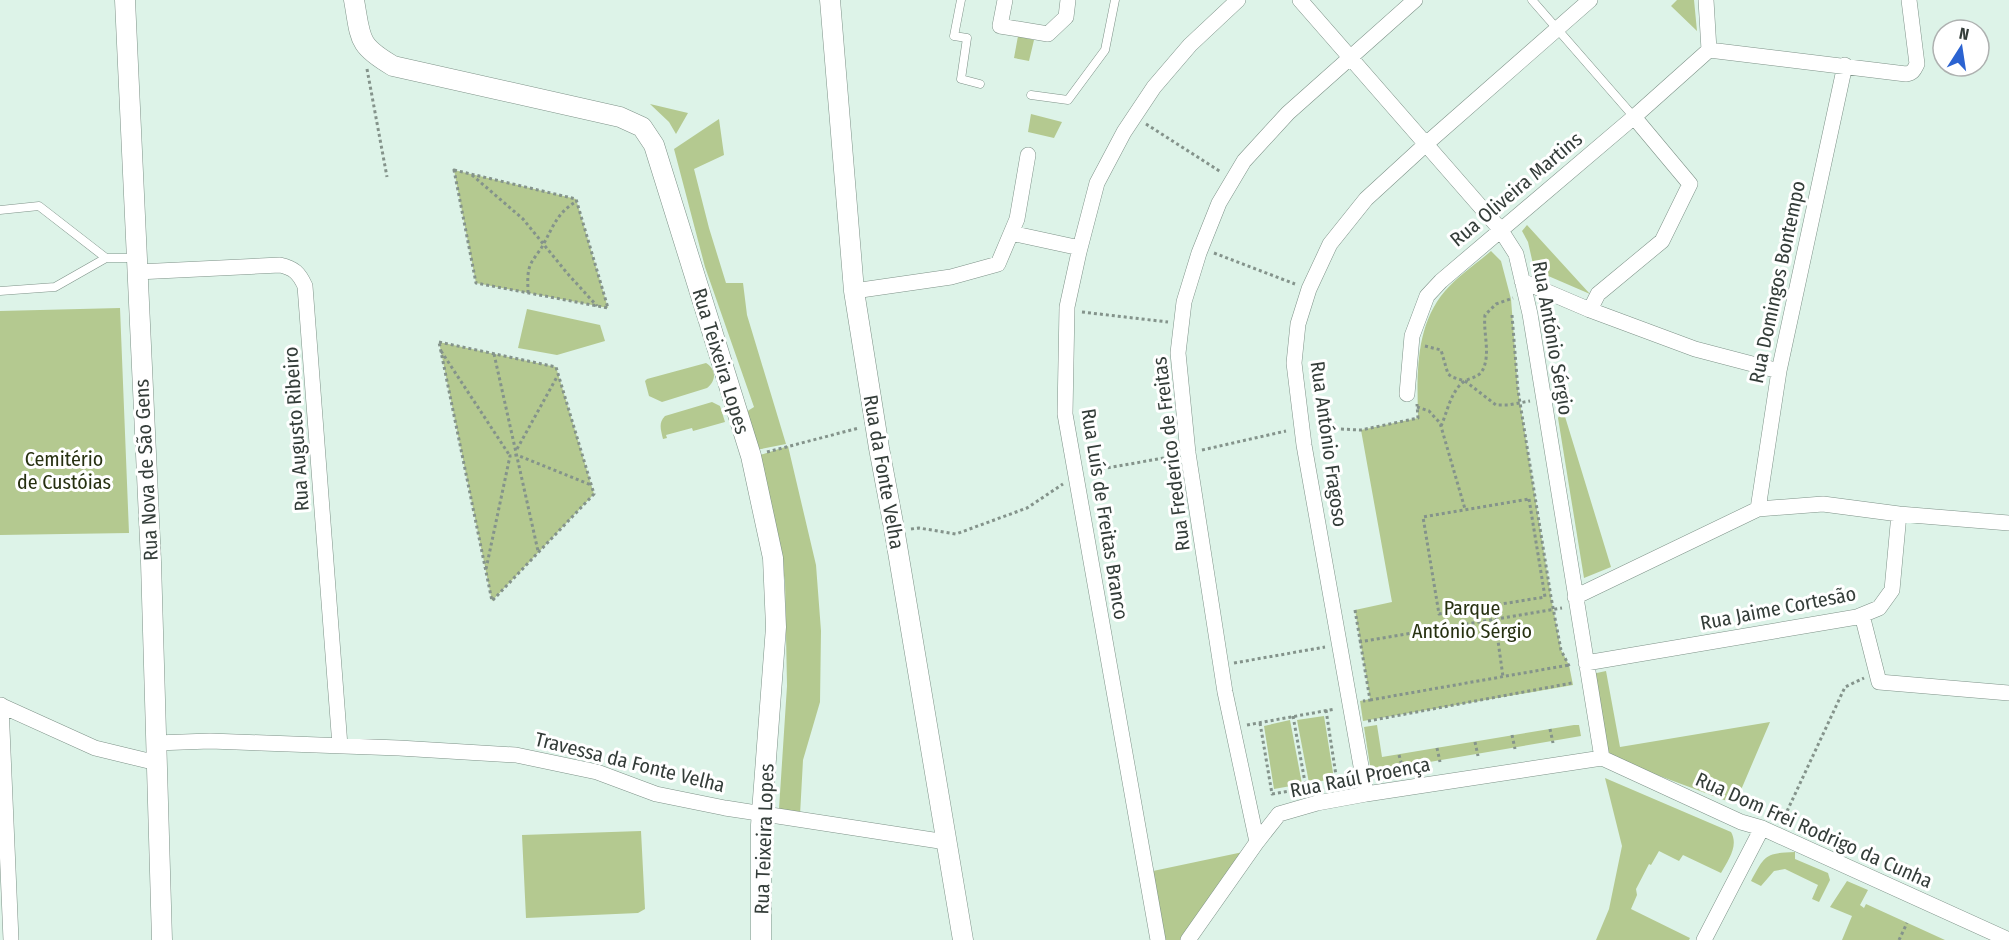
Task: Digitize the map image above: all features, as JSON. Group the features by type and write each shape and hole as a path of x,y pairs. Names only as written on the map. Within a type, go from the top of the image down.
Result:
{"street":[{"name":"Rua Nova de São Gens","path":"125,0 151,562 162,940"},
{"path":"354,0 362,41"},
{"name":"Rua da Fonte Velha","path":"830,0 854,291 963,940"},
{"path":"1005,0 1000,26 1048,34 1065,17 1068,0"},
{"name":"Rua Luís de Freitas Branco","path":"1158,940 1065,414 1067,310 1097,183 1124,132 1154,87 1190,45 1238,0"},
{"name":"Rua António Sérgio","path":"1300,0 1500,229 1516,254 1530,314 1602,758"},
{"name":"Rua Frederico de Freitas","path":"1257,842 1221,665 1188,453 1178,353 1184,302 1219,203 1244,161 1288,113 1415,0"},
{"name":"Rua António Fragoso","path":"1366,794 1302,428 1294,363 1298,324 1309,289 1330,244 1366,200 1426,144 1590,0"},
{"path":"1706,0 1709,50 1906,74 1911,73 1917,64 1909,0"},
{"name":"Rua Teixeira Lopes","path":"362,41 375,56 393,66 620,117 642,127 654,145 751,456 772,558 776,627 762,814 761,940"},
{"name":"Rua Oliveira Martins","path":"1411,399 1412,336 1427,296 1500,229 1634,117 1709,50"},
{"name":"Rua Domingos Bontempo","path":"1758,509 1779,371 1845,65"},
{"path":"1590,310 1598,294 1662,241 1690,184 1634,117"},
{"path":"854,291 951,277 998,264 1017,219 1028,155"},
{"path":"1011,233 1080,248"},
{"name":"Rua Augusto Ribeiro","path":"137,265 280,265 292,267 300,275 305,286 340,746"},
{"path":"1522,281 1695,350 1779,371"},
{"path":"1575,597 1758,509 1823,504 2009,523"},
{"name":"Rua Jaime Cortesão","path":"1586,663 1862,615 1879,608 1892,590 1899,513"},
{"path":"1862,615 1879,682 2009,693"},
{"path":"11,940 0,705 95,748 157,763"},
{"name":"Travessa da Fonte Velha","path":"156,743 199,741 516,755 597,772 656,794 762,814 946,842"},
{"name":"Rua Raúl Proença","path":"1188,940 1279,814 1317,803 1366,794 1602,758"},
{"name":"Rua Dom Frei Rodrigo da Cunha","path":"1602,758 2009,940"},
{"path":"1704,940 1769,831"}],"lane":[{"path":"961,0 954,36 967,38 961,79 980,84"},
{"path":"1032,95 1068,100 1105,50 1115,0"},
{"path":"1532,0 1634,117"},
{"path":"0,210 39,206 106,258 137,265"},
{"path":"0,291 56,287 106,258"}],"path":[{"path":"362,41 387,177"},
{"path":"1136,115 1145,124 1233,180"},
{"path":"454,170 577,201 608,308 476,283 454,170"},
{"path":"470,174 523,219 567,273 598,306"},
{"path":"528,293 529,269 556,218 577,201"},
{"path":"1201,249 1309,289"},
{"path":"1441,426 1462,382 1478,376 1483,371 1485,315 1490,308 1503,301 1510,299 1511,306"},
{"path":"1067,310 1181,324"},
{"path":"1363,722 1573,685 1569,665 1561,650 1553,609 1520,403 1512,313"},
{"path":"439,342 494,354 556,367 594,494 492,601 439,342"},
{"path":"1420,345 1441,350 1448,374 1466,381 1496,405 1520,403"},
{"path":"440,349 510,456 486,570"},
{"path":"494,354 539,552"},
{"path":"510,456 516,453 558,375"},
{"path":"1411,399 1418,407 1429,411 1436,417 1441,426 1465,509"},
{"path":"895,531 919,528 956,534 1027,508 1076,474 1302,428 1361,430 1418,418 1418,407 1411,399"},
{"path":"751,456 875,423"},
{"path":"516,453 591,485"},
{"path":"1529,499 1545,597 1439,614 1423,516 1465,509 1529,499"},
{"path":"1360,641 1553,609"},
{"path":"1355,610 1370,700"},
{"path":"1495,619 1503,676"},
{"path":"1221,665 1339,645"},
{"path":"1236,662 1238,673"},
{"path":"1360,701 1569,665"},
{"path":"1769,831 1792,804 1845,687 1877,672"},
{"path":"1246,725 1339,708"},
{"path":"1326,710 1339,782 1328,784"},
{"path":"1293,716 1306,788"},
{"path":"1260,723 1272,794 1317,786"},
{"path":"1550,729 1553,743"},
{"path":"1512,735 1515,749"},
{"path":"1475,742 1478,756"},
{"path":"1437,748 1440,762"},
{"path":"1399,755 1402,769"},
{"path":"1899,940 1907,923"}],"green space":[{"path":"1677,0 1694,0 1697,31 1671,6"},
{"path":"1018,36 1034,40 1029,61 1014,58"},
{"path":"650,104 688,113 676,134 669,122"},
{"path":"1031,114 1062,122 1054,138 1028,132"},
{"path":"719,119 724,155 694,169 726,283 743,283 747,315 786,444 756,450 746,412 754,407 705,267 674,149"},
{"path":"454,170 576,199 608,308 476,283"},
{"path":"1527,225 1590,294 1539,272 1533,264 1528,242 1522,231"},
{"name":"Parque António Sérgio","path":"1491,251 1501,261 1511,299 1518,390 1551,597 1561,650 1569,665 1573,685 1363,721 1360,701 1370,699 1355,610 1392,602 1361,430 1418,418 1418,368 1428,319 1445,291"},
{"name":"Cemitério de Custóias","path":"120,308 129,533 0,535 0,311"},
{"path":"527,309 600,325 605,341 557,355 518,348"},
{"path":"439,342 556,367 594,494 492,601"},
{"path":"706,363 714,372 712,382 707,388 662,402 649,396 645,381 647,379"},
{"path":"712,402 720,406 725,422 693,431 692,428 666,435 667,438 663,439 661,424 665,416"},
{"path":"1563,410 1611,567 1584,578 1558,418"},
{"path":"788,446 816,565 821,631 820,702 803,760 800,815 779,809 787,686 785,581 776,531 754,457"},
{"path":"1606,671 1620,747 1770,722 1735,804 1606,756 1592,674"},
{"path":"1324,716 1334,779 1309,783 1297,720"},
{"path":"1290,720 1302,784 1274,789 1264,726"},
{"path":"1377,725 1382,757 1574,725 1579,725 1581,736 1371,772 1364,727"},
{"path":"1605,778 1731,832 1733,848 1721,873 1683,855 1679,861 1659,851 1651,865 1649,864 1636,889 1637,895 1631,909 1690,938 1689,940 1596,940 1609,909 1622,846"},
{"path":"641,831 645,909 638,913 526,918 522,835"},
{"path":"1243,852 1186,937 1180,940 1164,940 1153,871"},
{"path":"1795,852 1795,859 1828,873 1830,880 1819,902 1812,899 1818,885 1785,869 1774,871 1761,886 1751,881 1767,857 1777,853"},
{"path":"1847,881 1868,890 1860,905 1864,908 1866,904 1945,940 1842,940 1852,916 1830,907"}]}
